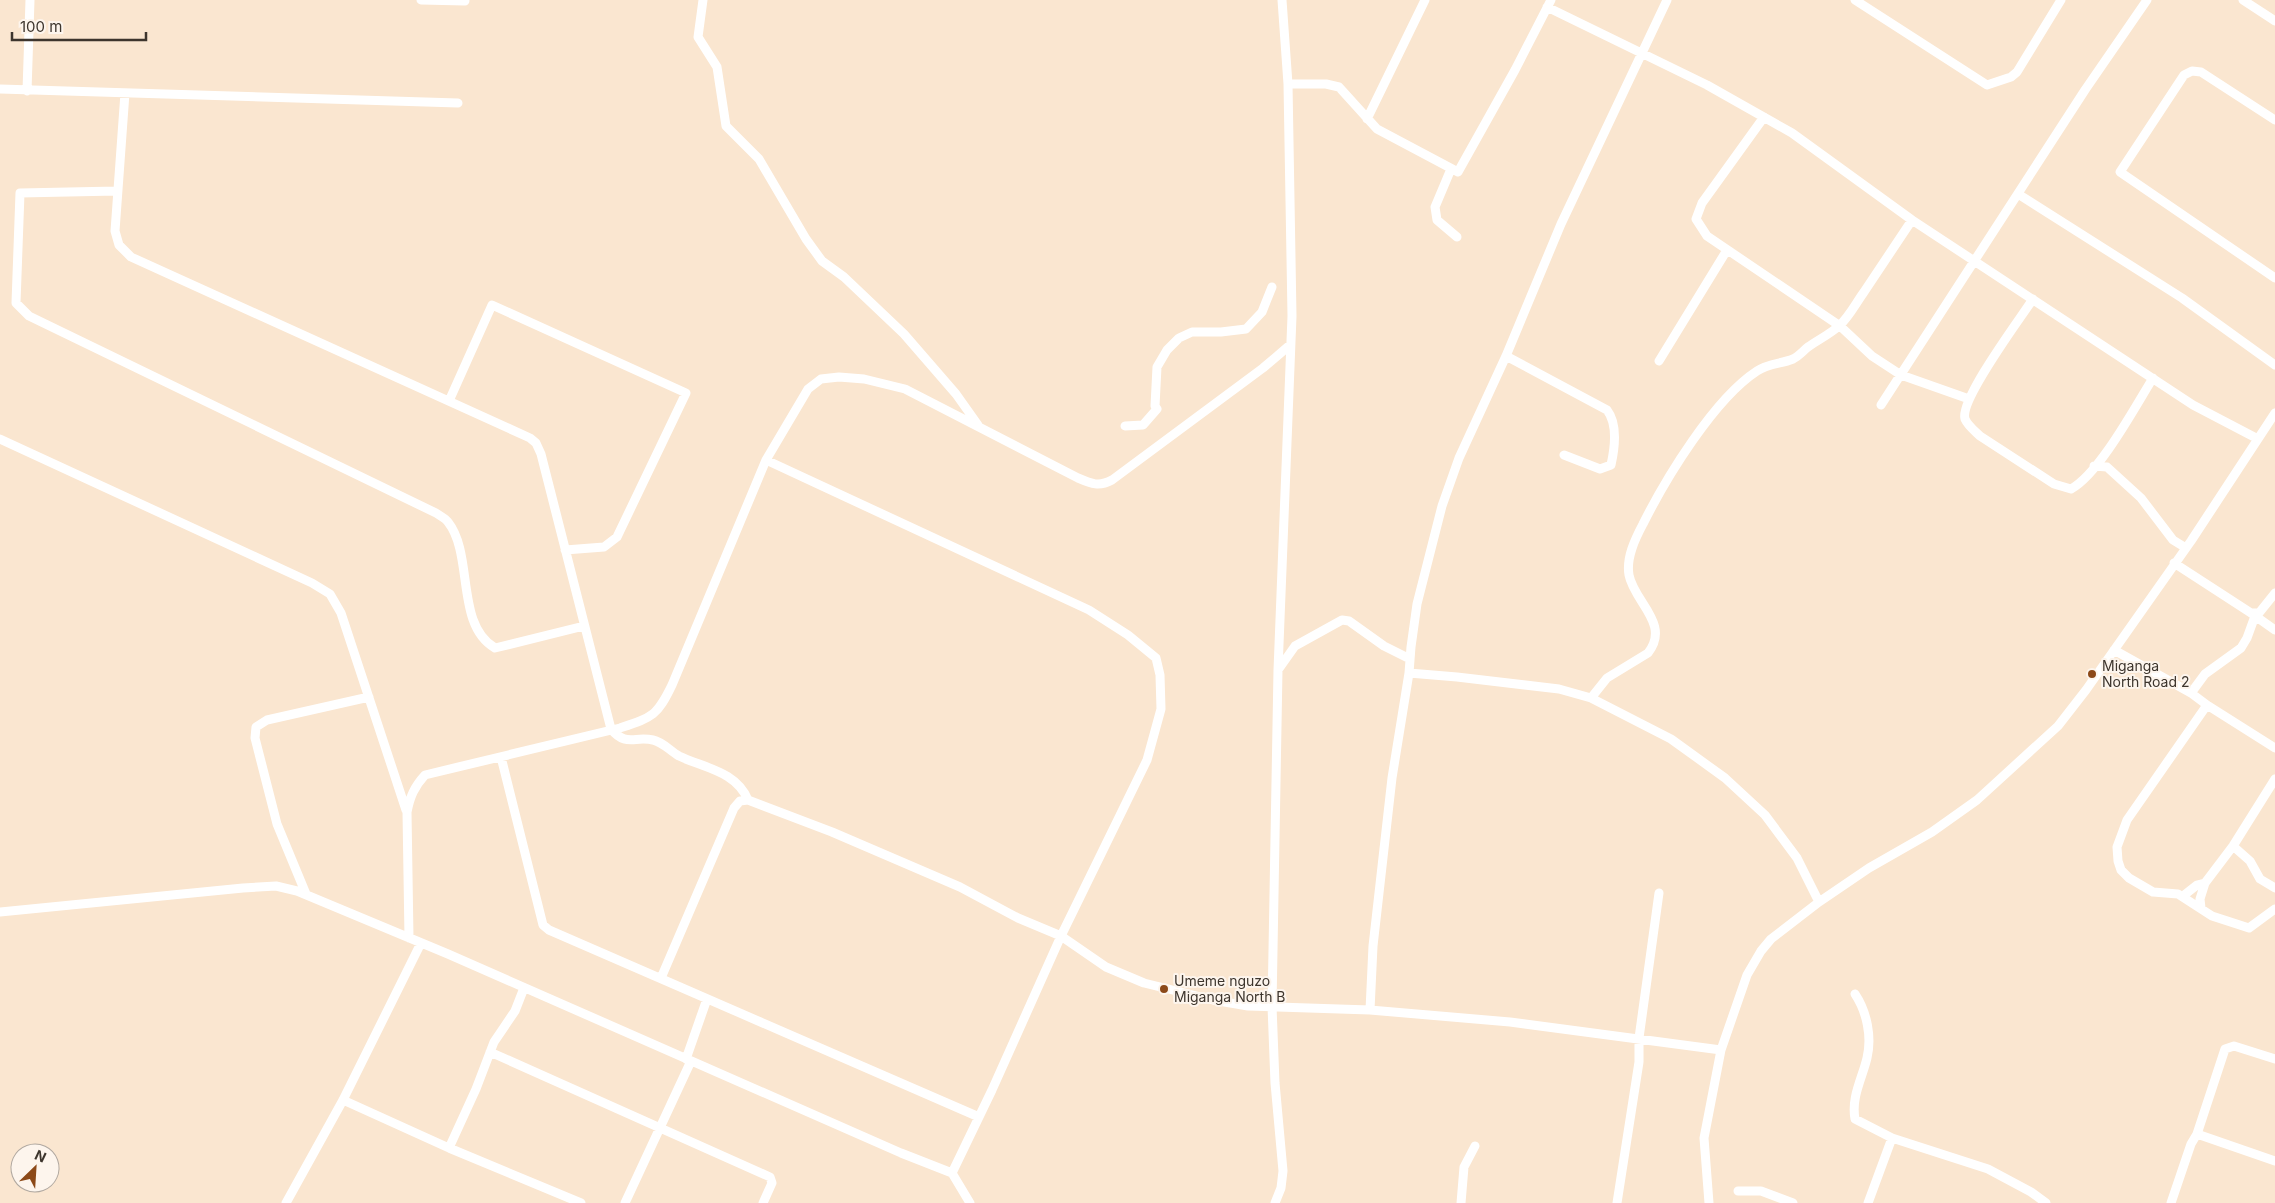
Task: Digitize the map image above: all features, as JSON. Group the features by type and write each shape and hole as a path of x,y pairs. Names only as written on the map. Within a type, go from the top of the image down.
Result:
{"street":[{"path":"27,90 30,0"},
{"path":"422,0 465,1"},
{"path":"703,0 698,37 717,67 726,126 759,159 806,239 822,261 844,277 904,334 956,394 979,427"},
{"path":"1275,1203 1281,1188 1282,1171 1275,1083 1272,1006 1278,670 1292,316 1288,84 1282,0"},
{"path":"1367,119 1425,0"},
{"path":"1370,1010 1373,946 1392,778 1409,673 1417,604 1442,506 1459,458 1506,356 1561,224 1667,0"},
{"path":"1855,0 1987,85 2011,77 2017,72 2061,0"},
{"path":"1881,405 1973,261 2147,0"},
{"path":"2243,0 2275,21"},
{"path":"1288,84 1335,85 1343,90 1367,119 1387,135 1458,172 1549,3 1706,85 1792,133 1912,220 1973,261 2193,405 2258,439"},
{"path":"2275,120 2201,72 2192,71 2184,75 2120,172 2275,278"},
{"path":"0,90 458,103"},
{"path":"125,93 115,231 119,245 131,257 515,430 536,443 541,454 610,729 617,737 622,739 657,742 676,754 720,772 736,782 744,790 748,800"},
{"path":"1764,118 1702,203 1696,219 1707,236 1840,326 1872,356 1901,375 1969,399"},
{"path":"1451,169 1435,207 1438,220 1457,237"},
{"path":"118,191 20,193 16,303 28,316 427,508 448,521 458,546 474,626 485,642 495,648 584,626"},
{"path":"2018,194 2182,298 2275,364"},
{"path":"1591,698 1607,678 1648,653 1652,648 1656,628 1650,612 1633,586 1629,574 1630,560 1639,531 1654,501 1687,451 1721,403 1735,388 1765,366 1795,358 1840,326 1912,220"},
{"path":"1659,361 1727,250"},
{"path":"1125,426 1143,425 1158,409 1155,406 1157,367 1167,350 1179,338 1192,332 1220,332 1246,329 1262,312 1272,286"},
{"path":"2033,299 1972,390 1965,410 1965,418 1971,428 2054,484 2071,489 2076,486 2103,456 2153,378"},
{"path":"449,401 492,305 686,393 617,537 604,547 565,550"},
{"path":"409,938 407,812 413,791 425,775 637,722 651,717 659,710 672,685 766,460 808,388 821,379 839,377 864,379 905,390 1094,485 1103,485 1263,368 1290,345"},
{"path":"1506,356 1607,410 1613,418 1614,451 1610,465 1600,469 1564,454"},
{"path":"1709,1203 1704,1138 1721,1050 1747,975 1760,951 1771,939 1819,902 1869,868 1932,832 1977,800 2058,726 2186,548 2275,413"},
{"path":"0,439 312,583 330,594 341,613 407,812"},
{"path":"766,460 1089,610 1128,635 1156,658 1160,675 1161,709 1147,760 1061,936 952,1173"},
{"path":"2094,466 2107,467 2142,498 2173,540 2186,548"},
{"path":"2174,563 2275,630"},
{"path":"2253,615 2259,613 2275,594"},
{"path":"2191,693 2205,674 2241,648 2247,638 2253,615"},
{"path":"1278,670 1295,646 1342,620 1349,621 1384,646 1410,659"},
{"path":"2114,650 2191,693 2207,706 2275,748"},
{"path":"1409,673 1559,689 1591,698 1671,739 1698,756 1744,794 1782,837 1797,858 1819,902"},
{"path":"306,894 278,824 255,738 256,727 267,720 369,697"},
{"path":"2207,706 2127,820 2117,847 2121,870 2129,878 2153,892 2178,894 2220,920 2249,928 2275,909"},
{"path":"501,757 543,925 570,941 661,978 979,1117"},
{"path":"2201,908 2200,899 2205,883 2233,846 2275,779"},
{"path":"661,978 734,808 740,801 748,800 960,887 1018,918 1061,936 1106,967 1144,983 1213,1000 1248,1006 1370,1010 1510,1022 1721,1050"},
{"path":"2233,846 2250,861 2260,879 2275,888"},
{"path":"2183,896 2197,885 2205,883"},
{"path":"0,912 276,886 306,894 902,1154 952,1173 970,1203"},
{"path":"1616,1203 1639,1062 1639,1038 1659,893"},
{"path":"286,1203 343,1100 421,943"},
{"path":"448,1148 476,1089 490,1052 515,1011 524,988"},
{"path":"1855,994 1861,1003 1870,1034 1868,1057 1852,1105 1854,1119 1892,1138 1988,1169 2031,1192 2046,1203"},
{"path":"625,1203 688,1060 707,999"},
{"path":"2171,1203 2184,1162 2197,1134 2225,1049 2234,1046 2275,1059"},
{"path":"490,1052 770,1177 772,1183 763,1203"},
{"path":"343,1100 448,1148 581,1203"},
{"path":"2197,1134 2275,1161"},
{"path":"1868,1203 1892,1138"},
{"path":"1461,1203 1464,1167 1469,1154 1475,1146"},
{"path":"1738,1191 1761,1192 1793,1203"}],"place":[{"name":"Miganga North Road 2","path":"2092,674"},
{"name":"Umeme nguzo Miganga North B","path":"1164,989"}]}
